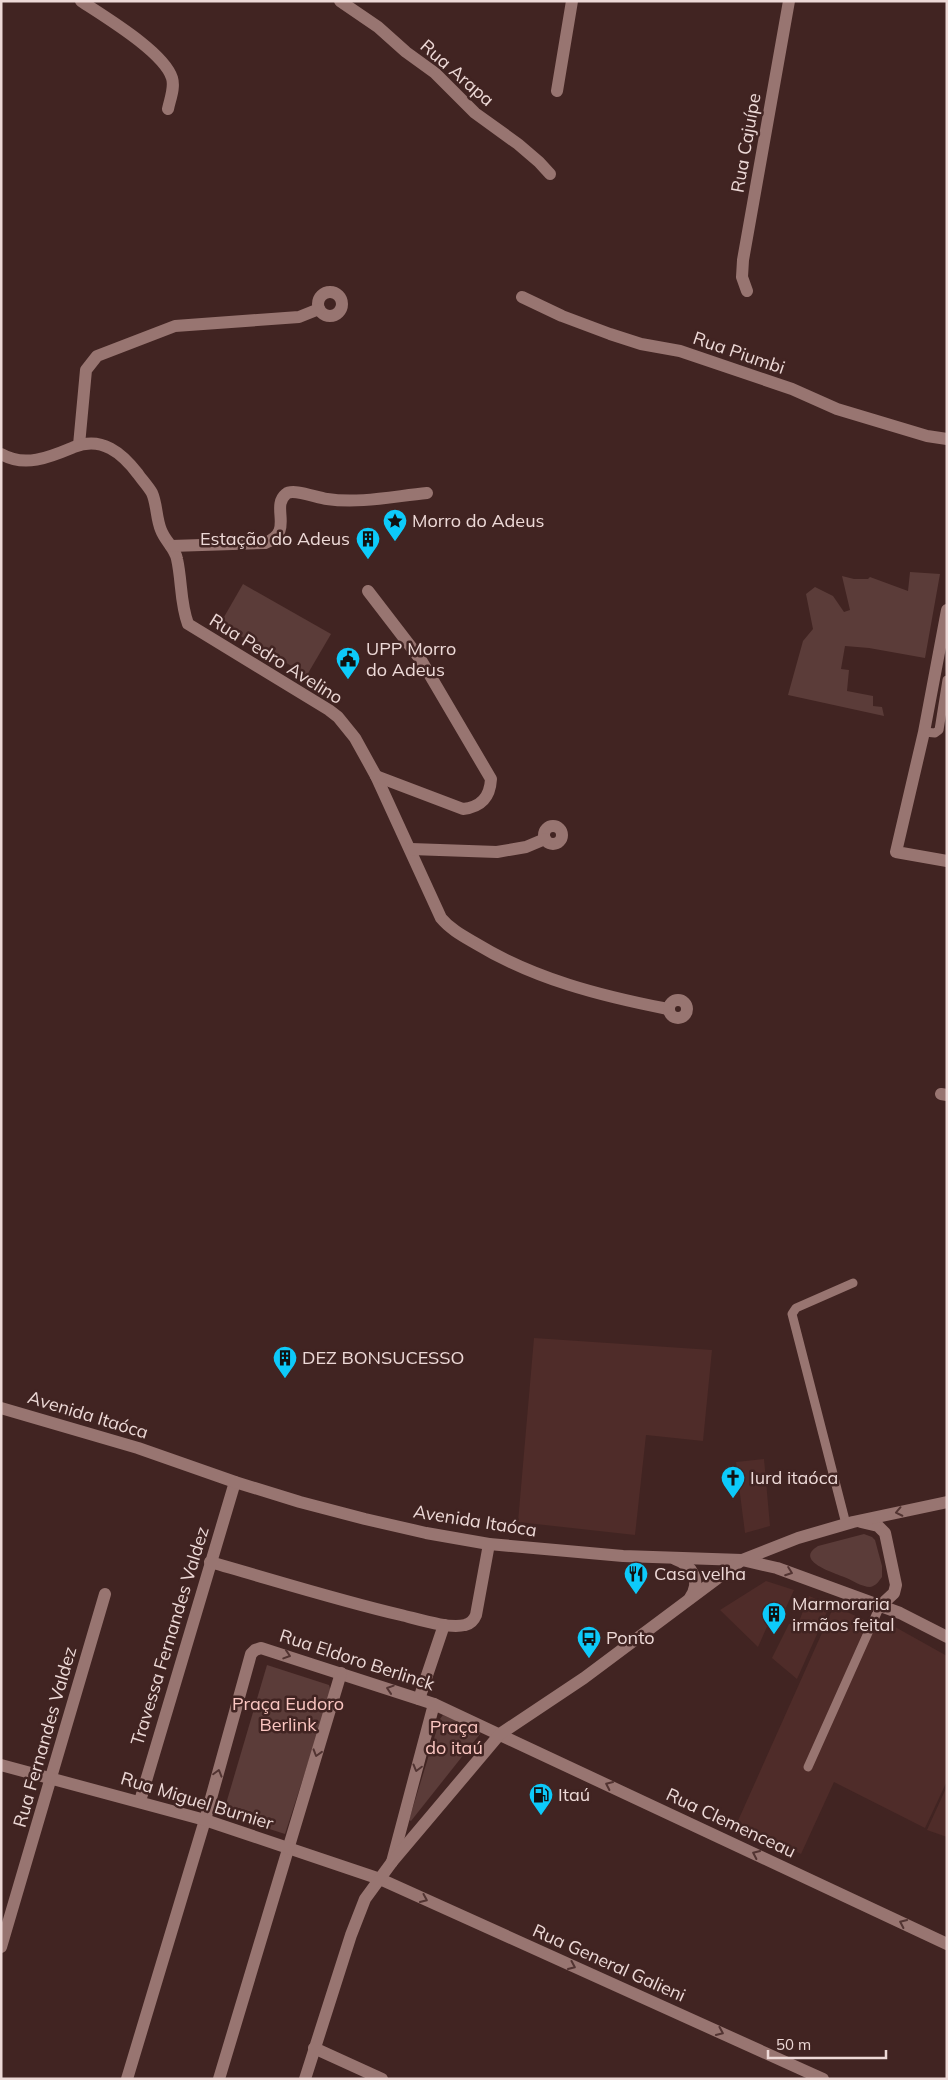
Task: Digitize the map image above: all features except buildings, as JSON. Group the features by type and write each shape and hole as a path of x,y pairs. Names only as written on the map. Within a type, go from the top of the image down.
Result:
{"street":[{"path":"81,1 156,54 172,79 173,85 168,108"},
{"name":"Rua Arapa","path":"340,1 378,27 435,74 475,113 518,144 550,174"},
{"path":"557,91 572,1"},
{"name":"Rua Cajuípe","path":"747,291 742,277 743,260 789,1"},
{"name":"Rua Piumbi","path":"522,296 554,312 610,334 696,356 792,389 837,409 927,436 947,439"},
{"path":"79,445 86,370 96,356 175,326 299,317 319,309"},
{"name":"Rua Pedro Avelino","path":"1,454 9,459 26,462 87,443 103,445 113,449 128,462 152,493 160,529 177,557 184,613 188,624 338,717 355,738 376,776 441,918 457,932 489,952 552,979 596,994 668,1009"},
{"path":"171,546 265,543 273,540 281,526 282,498 286,494 293,492 331,500 354,500 427,493"},
{"path":"368,591 421,660 491,779 490,790 484,800 478,806 463,809 376,776"},
{"path":"947,610 924,732 896,852 947,860"},
{"path":"411,849 497,852 526,847 545,839"},
{"name":"Avenida Itaóca","path":"1,1408 138,1448 235,1482 365,1520 489,1544 604,1554 742,1560 777,1568 920,1622 947,1637"},
{"name":"Travessa Fernandes Valdez","path":"140,1801 235,1482"},
{"path":"305,2079 357,1918 365,1900 392,1862 500,1734 584,1678 742,1560 798,1538 850,1523 947,1502"},
{"path":"850,1523 873,1524 885,1533 896,1586 890,1598 880,1606"},
{"path":"210,1562 315,1594 444,1625 465,1625 474,1620 489,1544"},
{"path":"671,1557 686,1563 695,1577 695,1589 689,1599"},
{"name":"Rua Fernandes Valdez","path":"1,1947 105,1594"},
{"path":"419,1699 444,1625"},
{"name":"Rua Eldoro Berlinck","path":"205,1820 251,1654 255,1650 266,1648 434,1704 500,1734"},
{"path":"219,2079 341,1673"},
{"path":"392,1862 434,1704"},
{"name":"Rua Clemenceau","path":"500,1734 947,1944"},
{"name":"Rua Miguel Burnier","path":"1,1765 205,1820 380,1879"},
{"path":"127,2079 205,1820"},
{"name":"Rua General Galieni","path":"380,1879 824,2079"},
{"path":"314,2048 382,2079"}],"lane":[{"path":"924,732 935,733 939,730 947,680"},
{"path":"850,1523 792,1314 796,1308 853,1283"},
{"path":"808,1767 880,1606"}],"shaded area":[{"path":"534,1338 712,1350 703,1441 646,1435 635,1535 518,1522"},
{"path":"764,1459 770,1526 745,1533 736,1462"},
{"path":"766,1581 794,1590 783,1614 773,1613 758,1647 720,1610"},
{"path":"809,1596 830,1605 797,1679 772,1658 789,1624 798,1624"},
{"path":"834,1606 884,1629 888,1623 947,1656 947,1781 925,1828 834,1782 801,1854 737,1823"},
{"path":"947,1786 947,1837 927,1830"}],"green space":[{"path":"910,572 940,574 925,658 869,648 845,646 841,669 849,670 847,691 873,696 873,706 882,707 884,716 788,695 803,641 813,629 806,594 815,587 833,596 844,612 850,610 842,576 854,579 868,579 870,577 908,591"},
{"path":"243,584 331,634 307,675 220,624"},
{"path":"864,1534 875,1540 882,1566 882,1577 870,1587 818,1566 810,1557 812,1551 818,1546"},
{"name":"Praça Eudoro Berlink","path":"267,1665 329,1685 331,1692 285,1834 223,1814"},
{"name":"Praça do itaú","path":"443,1715 480,1731 480,1734 411,1821 409,1820 440,1719"}],"place":[{"name":"Morro do Adeus","path":"395,542"},
{"name":"Estação do Adeus","path":"368,560"},
{"name":"UPP Morro do Adeus","path":"348,680"},
{"name":"DEZ BONSUCESSO","path":"285,1379"},
{"name":"Iurd itaóca","path":"733,1499"},
{"name":"Casa velha","path":"636,1595"},
{"name":"Marmoraria irmãos feital","path":"774,1635"},
{"name":"Ponto","path":"589,1659"},
{"name":"Itaú","path":"541,1816"}]}
